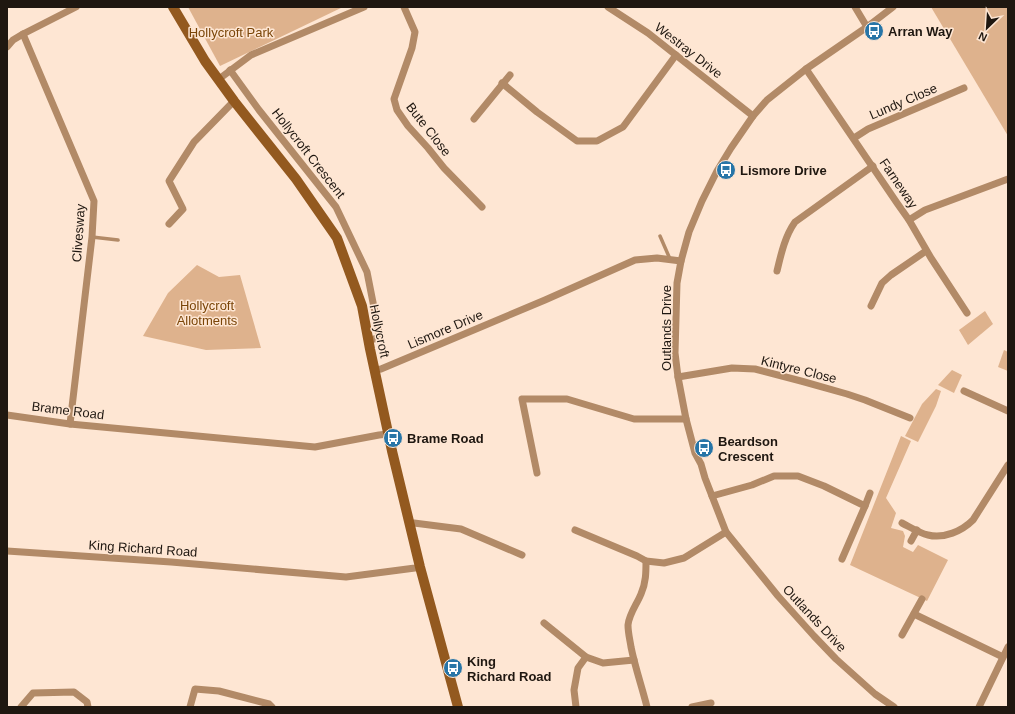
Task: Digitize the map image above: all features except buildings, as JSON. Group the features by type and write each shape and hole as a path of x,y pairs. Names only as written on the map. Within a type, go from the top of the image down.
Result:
{"street":[{"path":"7,47 23,34 76,7"},
{"name":"Hollycroft","path":"173,7 234,102 296,179 337,238 362,306 388,434 420,566 458,707"},
{"path":"218,79 251,55 364,7"},
{"name":"Bute Close","path":"404,7 414,32 412,48 394,99 397,110 408,126 444,168 482,207"},
{"name":"Westray Drive","path":"608,7 648,33 753,116"},
{"path":"854,7 867,27"},
{"name":"Outlands Drive","path":"893,7 806,69 767,100 753,116 731,148 705,193 689,232 681,261 677,282 675,353 686,419 695,453 701,464 726,532 778,596 836,659 871,690 894,707"},
{"name":"Clivesway","path":"23,34 94,201 92,236 70,424"},
{"path":"502,84 577,141 597,141 623,126 676,56"},
{"name":"Farneway","path":"806,69 873,166 926,251 968,313"},
{"name":"Hollycroft Crescent","path":"230,70 336,207 367,272 380,338 368,340"},
{"path":"474,119 510,75"},
{"name":"Lundy Close","path":"854,138 868,129 964,88"},
{"path":"169,224 183,209 169,181 194,142 234,102"},
{"path":"777,271 786,238 795,222 873,166"},
{"path":"908,220 925,210 1008,179"},
{"path":"871,306 882,283 926,251"},
{"name":"Lismore Drive","path":"375,370 386,367 545,300 635,260 656,258 681,261"},
{"name":"Kintyre Close","path":"678,377 732,368 755,369 847,394 910,418"},
{"path":"964,391 1008,410"},
{"path":"537,473 522,399 567,399 634,419 686,419"},
{"name":"Brame Road","path":"7,415 70,424 315,447 388,434"},
{"path":"902,523 927,535 938,536 952,534 968,525 973,520 1008,465"},
{"path":"712,496 752,485 774,476 798,476 824,486 865,506"},
{"path":"842,559 870,493"},
{"path":"410,525 414,523 462,529 522,555"},
{"path":"575,530 646,561 664,563 684,558 726,532"},
{"path":"911,541 917,530"},
{"name":"King Richard Road","path":"7,550 346,577 415,568 420,566"},
{"path":"646,561 645,584 628,624 634,660 647,707"},
{"path":"902,635 922,599"},
{"path":"914,614 1003,657"},
{"path":"544,623 586,657 603,663 634,660"},
{"path":"979,707 1008,647"},
{"path":"576,707 574,690 578,668 586,657"},
{"path":"190,707 195,689 219,691 269,704 272,707"},
{"path":"20,707 32,693 74,692 88,702 88,707"},
{"path":"692,707 712,703"}],"lane":[{"path":"92,236 118,240"},
{"path":"660,236 671,260"}],"green space":[{"name":"Hollycroft Park","path":"188,7 343,7 220,66"},
{"path":"931,7 1008,7 1008,136"},
{"name":"Hollycroft Allotments","path":"197,265 219,277 240,275 261,348 206,350 143,336 168,293"},
{"path":"985,311 993,324 968,345 959,330"},
{"path":"1004,350 1008,352 1008,371 998,367"},
{"path":"952,370 962,375 954,393 938,385"},
{"path":"936,389 941,391 936,406 918,442 905,436 922,404"},
{"path":"901,436 911,441 886,498 896,513 891,528 903,531 905,536 903,547 913,552 918,545 948,560 927,601 850,565"}],"place":[{"name":"Arran Way","path":"874,31"},
{"name":"Lismore Drive","path":"726,170"},
{"name":"Brame Road","path":"393,438"},
{"name":"Beardson Crescent","path":"704,448"},
{"name":"King Richard Road","path":"453,668"}]}
